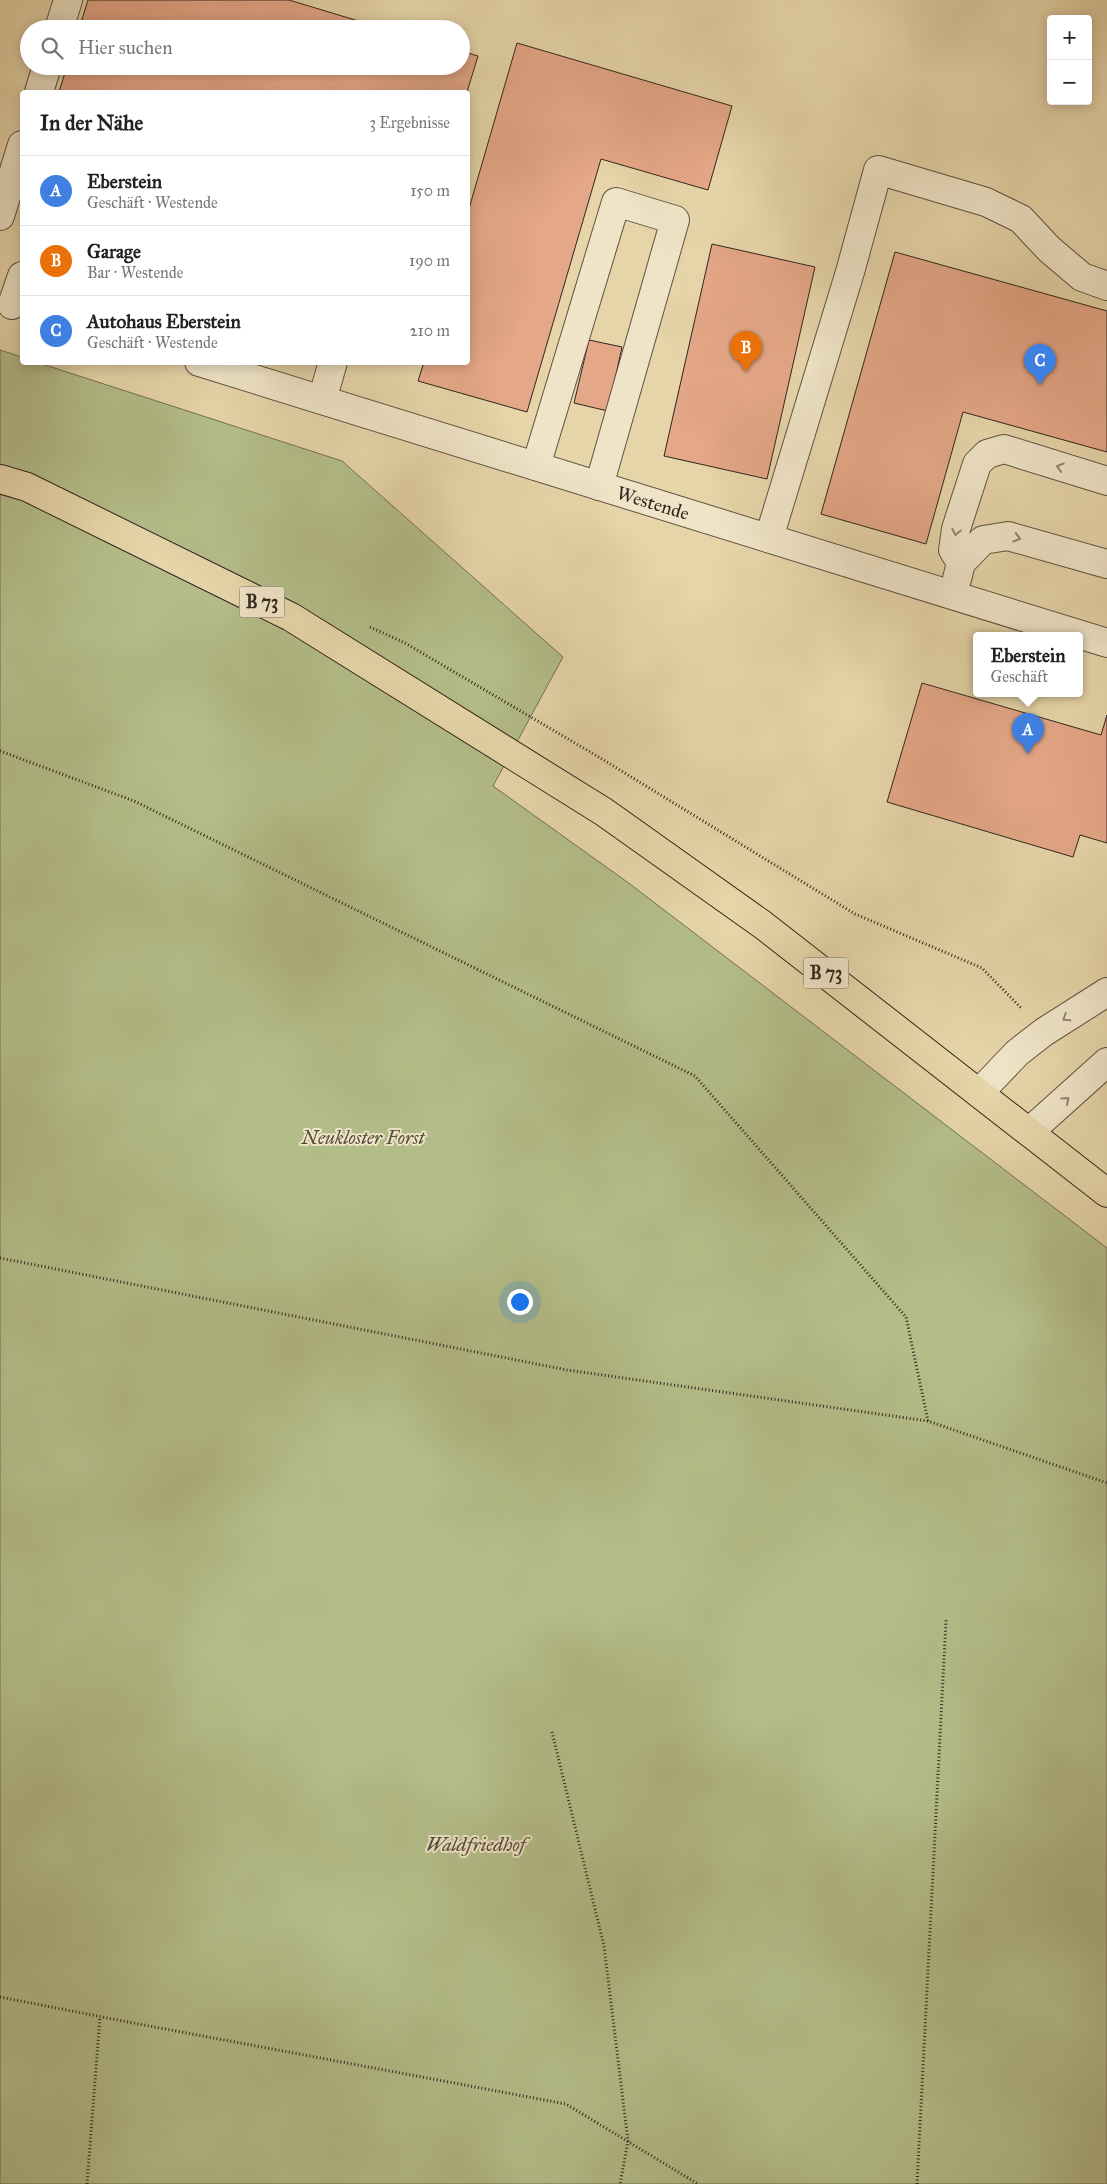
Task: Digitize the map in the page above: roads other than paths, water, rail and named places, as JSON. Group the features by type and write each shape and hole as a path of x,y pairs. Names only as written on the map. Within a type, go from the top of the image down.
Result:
{"main road":[{"name":"B 73","path":"0,479 27,487 291,617 604,812 748,914 1107,1193"}],"street":[{"path":"62,20 68,0"},
{"path":"40,90 44,75"},
{"path":"0,216 20,151"},
{"path":"769,538 850,272 878,170 986,202 1021,219 1049,250 1082,277 1107,286"},
{"path":"536,466 616,202 675,220 599,486"},
{"path":"11,304 20,281"},
{"name":"Westende","path":"209,365 1072,632"},
{"path":"322,400 332,365"},
{"path":"961,563 952,550 956,529 977,464 987,454 1004,449 1107,482"},
{"path":"953,595 961,563 983,540 1008,536 1107,564"},
{"name":"Westende","path":"1083,636 1107,643"},
{"path":"979,1092 1017,1053 1044,1032 1107,992"},
{"path":"1029,1132 1107,1062"}],"place":[{"name":"Garage","path":"746,372"},
{"name":"Autohaus Eberstein","path":"1040,385"},
{"name":"Eberstein","path":"1028,754"}],"park label":[{"name":"Neukloster Forst","path":"363,1137"},
{"name":"Waldfriedhof","path":"476,1844"}]}
